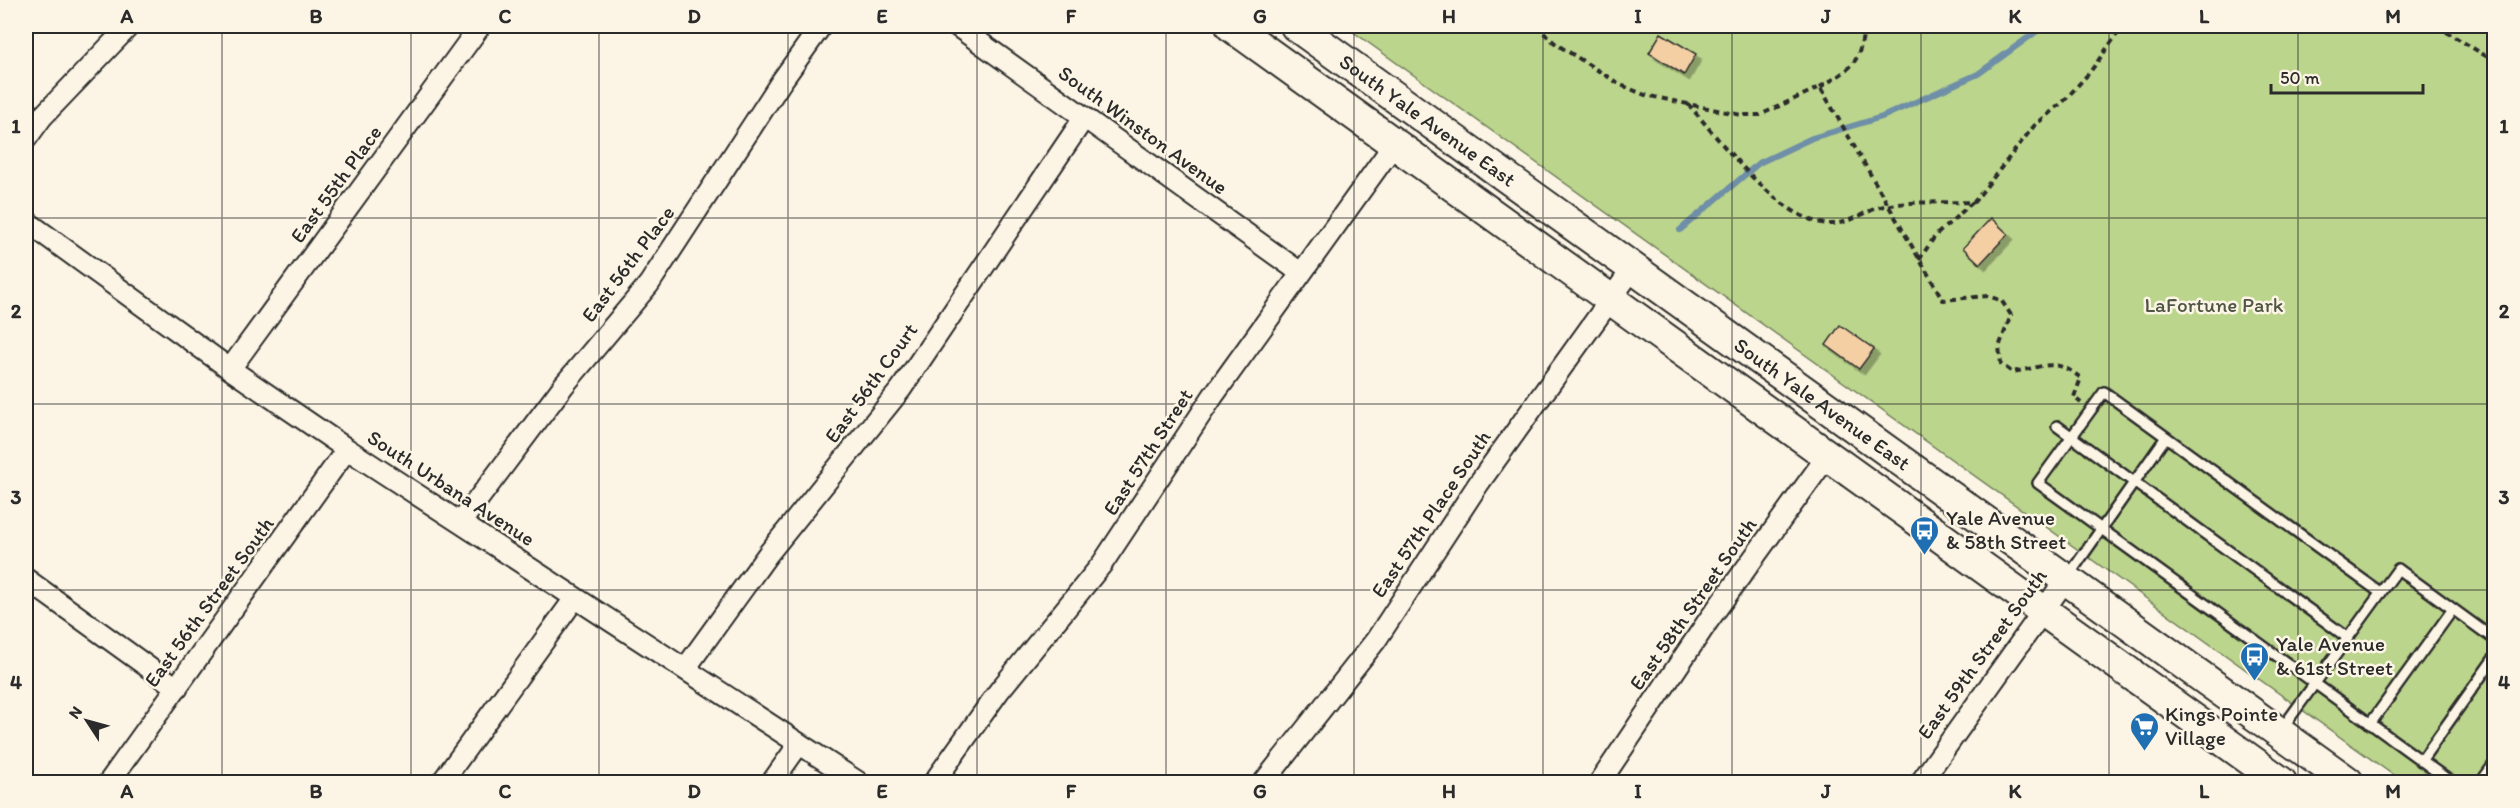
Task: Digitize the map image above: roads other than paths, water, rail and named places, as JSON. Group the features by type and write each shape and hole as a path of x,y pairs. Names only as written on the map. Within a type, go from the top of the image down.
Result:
{"main road":[{"name":"South Yale Avenue East","path":"1231,26 2281,783"},
{"name":"South Yale Avenue East","path":"1296,26 2348,783"}],"street":[{"path":"26,139 42,117 129,26"},
{"name":"East 55th Place","path":"230,369 480,26"},
{"name":"East 56th Place","path":"461,522 557,394 649,284 781,81 821,26"},
{"name":"South Winston Avenue","path":"957,26 1301,273"},
{"name":"East 56th Court","path":"685,669 768,554 901,389 1084,118"},
{"name":"East 57th Street","path":"934,783 999,691 1102,564 1213,396 1395,143"},
{"name":"South Urbana Avenue","path":"26,221 230,369 347,449 858,783"},
{"name":"East 57th Place South","path":"1264,783 1376,640 1479,483 1633,268"},
{"name":"East 56th Street South","path":"109,783 347,449"},
{"name":"East 58th Street South","path":"1600,783 1708,621 1828,455"},
{"path":"26,579 177,688"},
{"name":"East 59th Street South","path":"1921,783 2066,579"},
{"path":"442,783 575,598"},
{"path":"772,783 799,744"}],"lane":[{"path":"2380,593 2104,392 2038,483 2451,783"},
{"path":"2057,426 2348,638"},
{"name":"East 59th Street South","path":"2066,579 2166,437"},
{"path":"2279,733 2398,569 2494,639"},
{"path":"2370,724 2453,609"},
{"path":"2421,761 2494,658"},
{"path":"2481,783 2494,764"}],"waterway":[{"path":"1680,230 1759,163 1812,138 1882,117 1978,74 2044,26"}],"place":[{"name":"Yale Avenue & 58th Street","path":"1925,556"},
{"name":"Yale Avenue & 61st Street","path":"2255,682"},
{"name":"Kings Pointe Village","path":"2144,752"}],"park label":[{"name":"LaFortune Park","path":"2214,305"}]}
